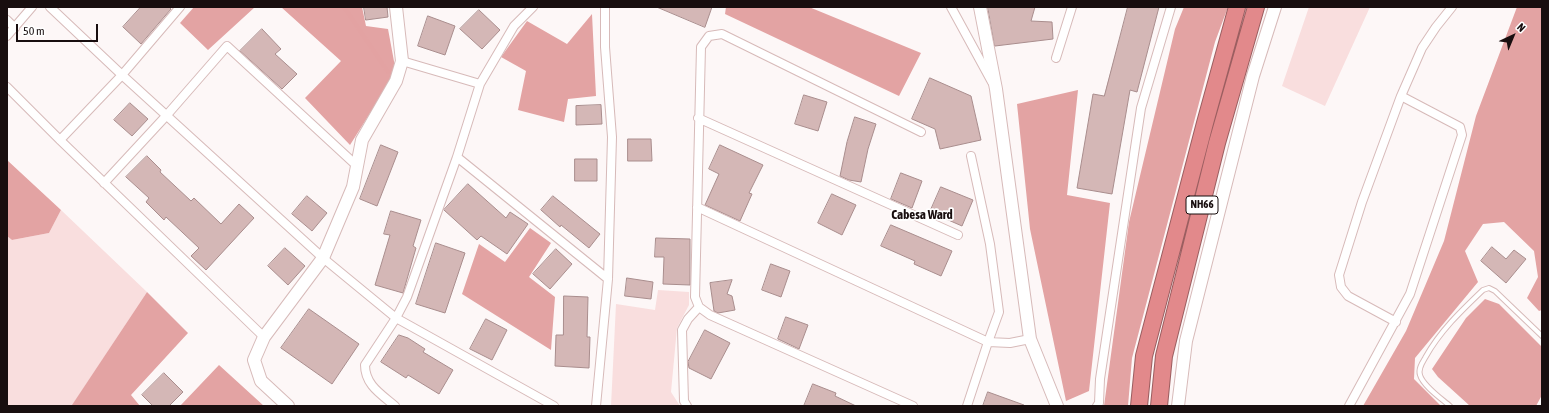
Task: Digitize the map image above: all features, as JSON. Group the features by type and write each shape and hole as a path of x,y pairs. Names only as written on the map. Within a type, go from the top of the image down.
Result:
{"highway":[{"name":"NH66","path":"1139,406 1144,356 1237,7"},
{"name":"NH66","path":"1159,406 1164,356 1217,143 1256,7"}],"street":[{"path":"7,36 32,7"},
{"path":"50,7 166,116 323,258 396,318 554,406"},
{"path":"60,140 122,75 180,7"},
{"path":"288,406 261,381 254,360 264,337 323,258 354,187 356,165 362,140 396,81 402,61 396,7"},
{"path":"395,406 371,385 365,374 365,365 396,318 407,297 457,156 480,84 514,26 533,7"},
{"path":"596,406 608,279 612,137 605,47 605,7"},
{"path":"950,7 996,89"},
{"path":"980,7 996,89 1030,339 1057,406"},
{"path":"1056,58 1072,7"},
{"path":"1097,406 1099,403 1100,379 1141,108 1171,7"},
{"path":"1178,406 1186,341 1253,76 1275,7"},
{"path":"1396,322 1348,296 1341,287 1339,275 1362,202 1400,96 1422,48 1452,7"},
{"path":"7,20 15,28"},
{"path":"913,406 710,315 699,307 695,297 698,118 701,47 709,36 722,34 921,132"},
{"path":"104,183 166,116 227,46 356,165"},
{"path":"402,61 480,84"},
{"path":"7,87 264,337"},
{"path":"1349,406 1410,294 1462,135 1460,127 1400,96"},
{"path":"698,118 958,235"},
{"path":"457,156 608,279"},
{"path":"967,406 999,312 990,244 971,156"},
{"path":"697,207 988,342 1010,344 1030,339"},
{"path":"688,406 684,401 682,330 688,319 699,307"}],"lane":[{"path":"1450,406 1424,382 1420,376 1420,369 1436,339 1453,319 1483,290 1489,288 1495,291 1542,336"}],"shaded area":[{"path":"194,7 255,7 208,50 180,23"},
{"path":"281,7 362,7 366,26 388,29 396,72 350,145 305,98 341,61"},
{"path":"726,7 809,7 921,53 899,96 725,14"},
{"path":"1184,7 1228,7 1215,42 1132,358 1128,406 1104,406 1129,222 1175,29"},
{"path":"1309,7 1370,7 1325,106 1282,86"},
{"path":"1517,7 1542,7 1542,310 1539,311 1527,298 1538,277 1534,251 1504,222 1483,224 1465,251 1478,282 1415,358 1414,379 1441,406 1363,406 1406,331 1444,241 1476,116"},
{"path":"592,14 596,96 568,99 564,122 518,110 526,71 501,57 527,21 567,44"},
{"path":"1078,90 1067,195 1110,203 1089,391 1066,401 1030,229 1017,104"},
{"path":"7,160 61,210 49,233 12,240 7,236"},
{"path":"61,210 147,292 73,404 74,406 7,406 7,236 12,240 49,233"},
{"path":"530,228 551,243 529,277 555,297 551,350 462,294 479,244 505,262"},
{"path":"658,290 689,292 689,305 677,328 671,392 680,406 611,406 616,304 655,310"},
{"path":"147,292 188,333 131,395 140,406 72,405"},
{"path":"1485,299 1499,304 1542,347 1542,395 1536,406 1470,406 1438,377 1432,369 1466,318"},
{"path":"219,365 264,406 180,406"}],"building":[{"path":"141,7 169,7 171,9 141,44 123,27"},
{"path":"364,7 387,7 388,17 366,20"},
{"path":"657,7 712,7 705,27"},
{"path":"988,7 1035,7 1031,21 1052,22 1053,39 995,46"},
{"path":"1128,7 1159,7 1137,92 1130,90 1112,194 1077,188 1093,94 1104,96"},
{"path":"479,10 500,30 482,49 460,29"},
{"path":"428,16 455,26 445,55 418,46"},
{"path":"262,29 281,49 275,54 297,74 282,89 240,51"},
{"path":"930,78 971,96 981,140 940,149 935,129 912,119"},
{"path":"804,95 827,102 818,131 795,124"},
{"path":"130,103 148,119 132,136 114,120"},
{"path":"601,105 602,124 576,125 576,106"},
{"path":"855,117 876,124 868,149 861,182 849,180 840,176 847,142"},
{"path":"628,139 651,139 652,161 628,161"},
{"path":"381,145 398,152 377,206 360,199"},
{"path":"720,145 763,165 749,193 752,194 740,221 705,205 719,174 709,169"},
{"path":"147,156 161,170 160,172 191,201 194,198 221,224 239,204 254,218 206,270 191,256 199,248 166,217 164,220 146,202 149,198 126,177"},
{"path":"575,159 597,159 597,181 575,181"},
{"path":"901,173 922,181 912,208 891,199"},
{"path":"468,184 506,218 510,212 528,224 507,254 481,236 477,240 444,210"},
{"path":"941,187 973,200 962,226 930,212"},
{"path":"832,194 856,205 842,235 818,223"},
{"path":"307,196 327,213 312,231 292,214"},
{"path":"553,196 600,234 589,248 561,225 560,227 541,210"},
{"path":"391,211 421,220 413,246 416,248 403,293 375,285 390,235 384,234"},
{"path":"891,225 952,251 941,276 914,264 915,261 881,246"},
{"path":"656,238 690,239 690,285 663,284 664,257 655,257"},
{"path":"436,243 465,253 445,313 416,304"},
{"path":"1492,247 1506,259 1514,250 1526,259 1506,283 1481,261"},
{"path":"285,248 305,266 288,285 268,266"},
{"path":"556,249 572,264 550,289 533,274"},
{"path":"771,264 790,271 781,297 762,290"},
{"path":"627,278 653,282 651,299 625,296"},
{"path":"732,280 727,294 732,296 735,310 718,313 714,311 710,283"},
{"path":"564,296 588,297 587,337 590,337 589,368 555,366 556,335 563,335"},
{"path":"309,309 359,344 332,384 281,348"},
{"path":"786,317 808,325 799,349 778,339"},
{"path":"486,319 507,330 492,360 470,349"},
{"path":"705,330 730,343 711,379 689,368 688,362"},
{"path":"399,335 408,338 425,349 423,352 453,370 439,394 408,375 406,378 381,362"},
{"path":"164,373 183,392 169,406 153,406 142,395"},
{"path":"813,384 836,393 835,396 856,406 804,406"},
{"path":"988,392 1024,405 1024,406 983,406"}],"waterway":[{"path":"344,7 388,72"}],"district":[{"name":"Cabesa Ward","path":"922,215"}]}
